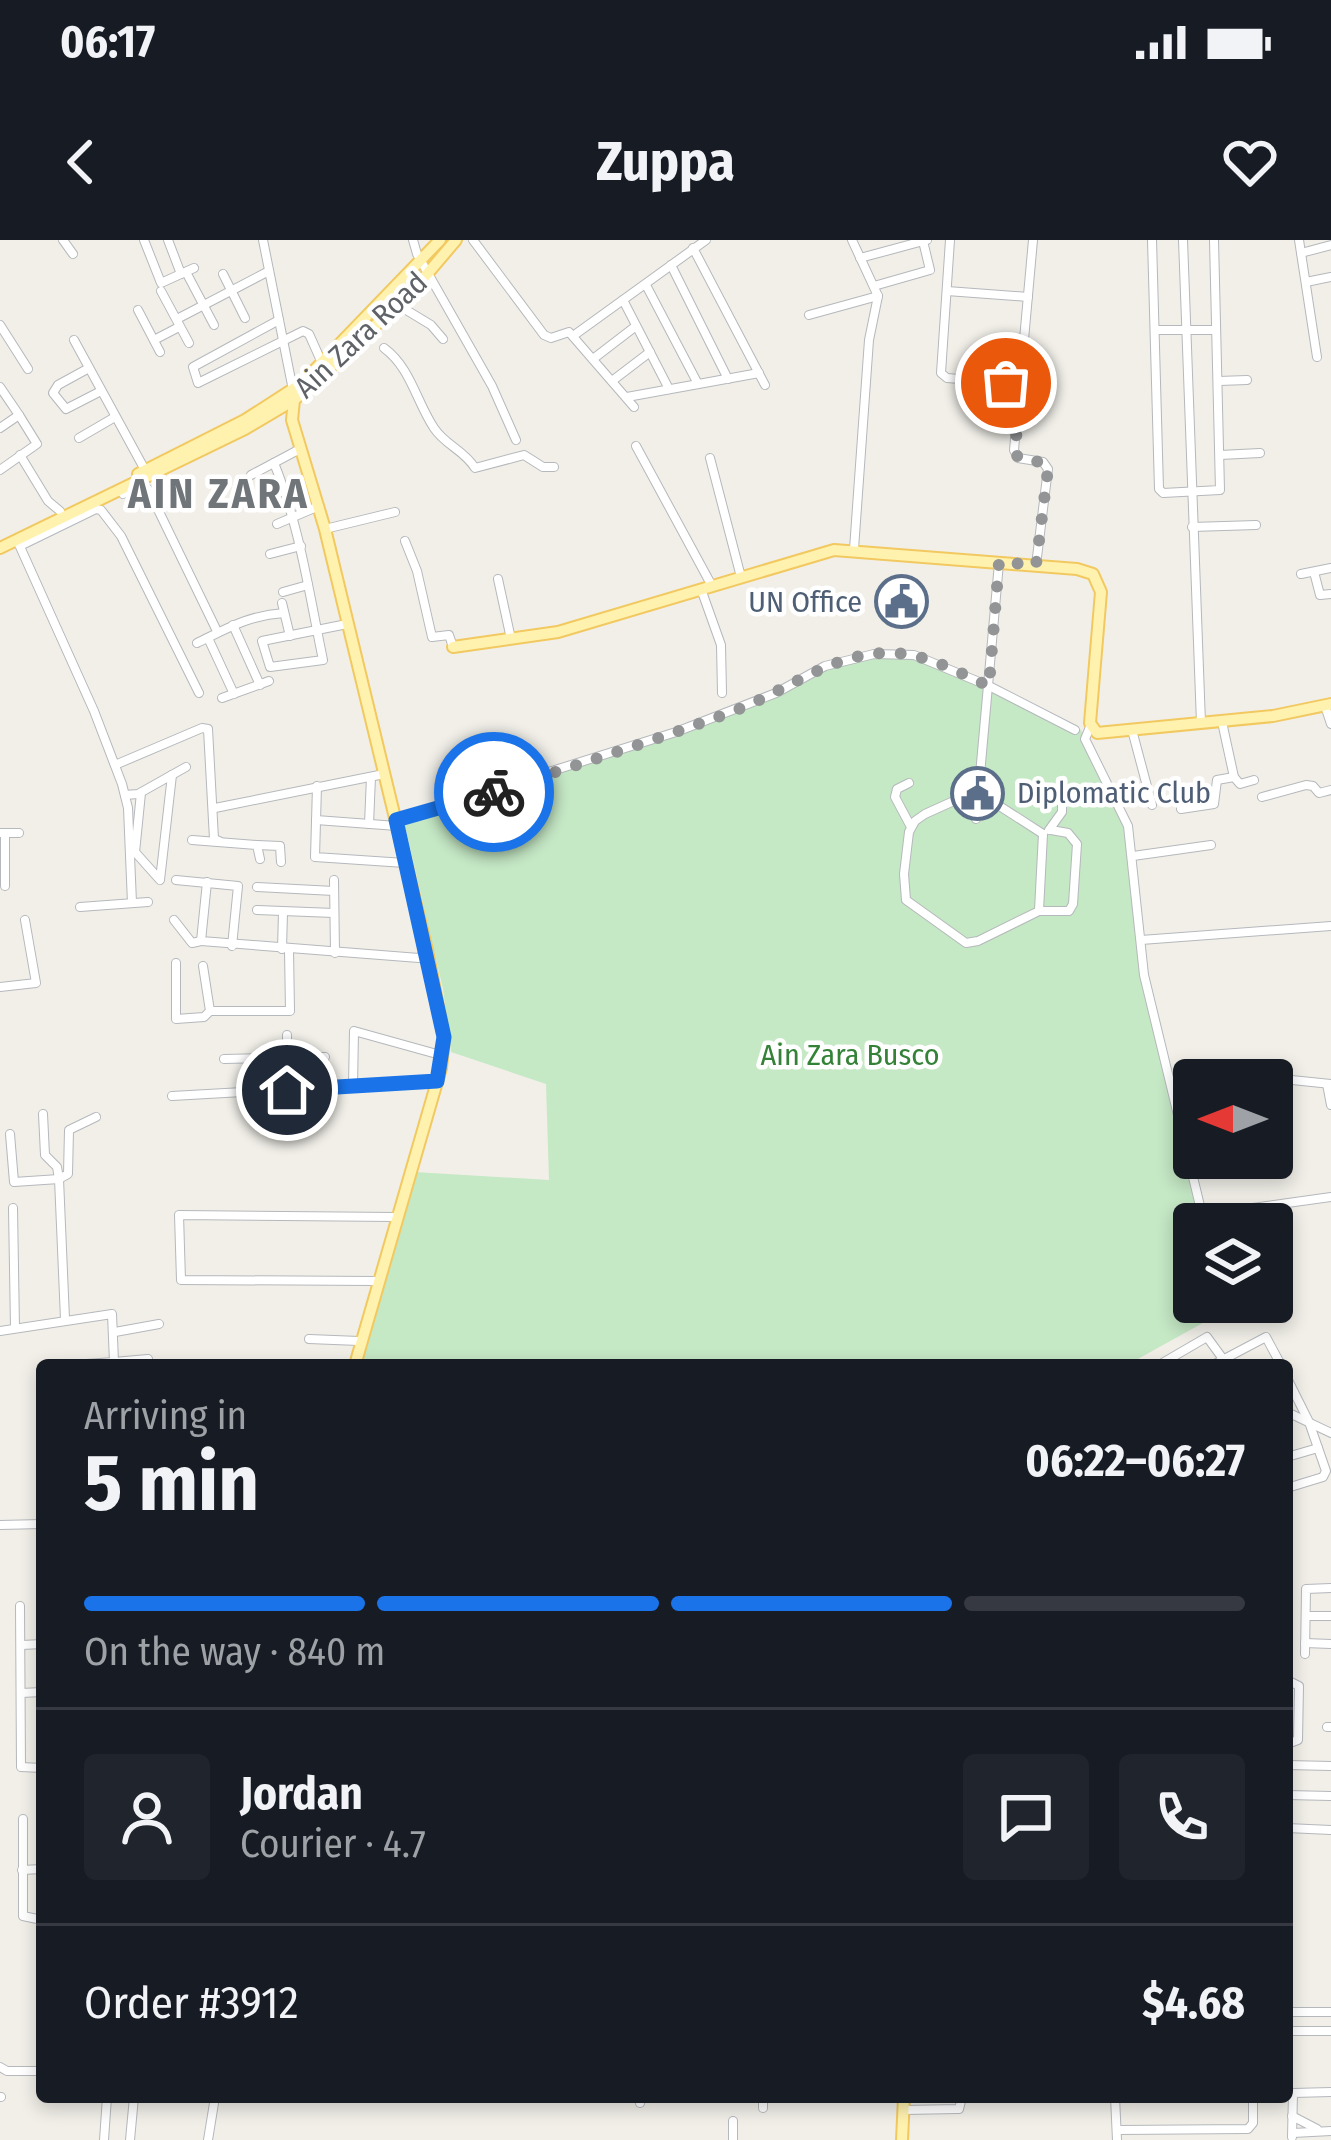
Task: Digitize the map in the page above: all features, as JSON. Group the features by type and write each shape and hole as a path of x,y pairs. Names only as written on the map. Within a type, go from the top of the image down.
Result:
{"main road":[{"name":"Ain Zara Road","path":"426,267 440,240"},
{"name":"Ain Zara Road","path":"0,544 19,543 274,413 456,240"},
{"name":"Ain Zara Road","path":"0,544 294,395 322,364 400,298"},
{"path":"294,395 292,420 326,529 378,775 397,823 444,1037 444,1056 356,1359"},
{"path":"274,413 284,413 292,420"},
{"path":"453,647 558,632 826,552 854,549 1093,574 1101,585 1090,727 1097,733 1222,722 1328,705"},
{"path":"902,2140 904,2104"}],"street":[{"path":"63,240 73,254"},
{"path":"187,271 161,283 146,245 168,240 187,271 214,326"},
{"path":"263,240 294,395"},
{"path":"413,240 516,440"},
{"path":"473,240 544,335 551,338 566,331 573,336 634,407"},
{"path":"573,336 706,240"},
{"path":"852,240 876,291 854,549"},
{"path":"950,240 941,373 947,378 1020,384"},
{"path":"1033,240 1015,454 1022,460 1043,462 1048,469 1036,565"},
{"path":"1153,240 1163,493 1220,490 1214,240"},
{"path":"1184,240 1201,724"},
{"path":"1299,240 1317,357"},
{"path":"809,315 930,270 925,241 860,258"},
{"path":"1301,253 1331,245"},
{"path":"693,248 765,385"},
{"path":"671,266 728,379"},
{"path":"154,340 269,271"},
{"path":"223,274 245,318"},
{"path":"1306,282 1331,277"},
{"path":"645,284 698,384"},
{"path":"161,291 189,343"},
{"path":"947,291 1028,296"},
{"path":"400,298 443,339"},
{"path":"623,300 669,389"},
{"path":"138,310 160,352"},
{"path":"279,320 193,367 193,373 202,384 283,340 308,332 322,364"},
{"path":"0,325 28,369"},
{"path":"593,359 636,326"},
{"path":"1157,331 1216,329"},
{"path":"74,340 145,470"},
{"path":"384,348 401,362 436,432 475,468 524,455 543,467 554,467"},
{"path":"612,381 650,352"},
{"path":"89,368 58,385 53,393 66,409 100,392"},
{"path":"626,397 759,373"},
{"path":"1219,381 1247,380"},
{"path":"0,470 37,444 1,390"},
{"path":"0,428 20,416"},
{"path":"79,438 115,417"},
{"path":"636,446 707,587 721,645 722,693"},
{"path":"251,475 301,448"},
{"path":"1220,455 1260,453"},
{"path":"20,455 56,513"},
{"path":"710,458 741,577"},
{"path":"274,463 296,518 308,585 317,630 323,660 270,668 262,641 290,636 317,630 349,624"},
{"path":"123,494 140,486 148,489 216,629"},
{"path":"264,500 285,490"},
{"path":"277,524 319,506"},
{"path":"132,903 125,794 19,543 100,509 121,536 199,692"},
{"path":"326,529 395,512"},
{"path":"1192,526 1256,525"},
{"path":"405,542 418,571 432,637 448,635 453,647"},
{"path":"270,554 301,546"},
{"path":"976,820 999,562"},
{"path":"1301,574 1331,568"},
{"path":"1314,572 1320,595 1331,594"},
{"path":"498,579 512,641"},
{"path":"284,592 308,585"},
{"path":"196,643 216,629 283,608 290,636"},
{"path":"222,698 264,683 233,626"},
{"path":"208,638 234,694"},
{"path":"316,820 397,823 676,732 776,694 825,666 888,653 914,655 1075,730"},
{"path":"1328,705 1331,724"},
{"path":"1222,722 1234,777 1238,784 1254,781"},
{"path":"1090,727 1085,740 1121,807 1133,856 1146,983 1173,1093"},
{"path":"115,765 206,728 211,740 214,839 218,842"},
{"path":"1132,730 1152,805"},
{"path":"125,794 141,793 186,767"},
{"path":"141,793 135,852 160,880 172,775"},
{"path":"214,808 378,775 369,824"},
{"path":"1180,809 1212,805 1214,782 1234,777"},
{"path":"909,783 897,789 895,797 911,826 904,874 906,900 955,938 966,943 978,940 1039,911 1066,912 1073,904 1077,844 1068,833 1047,832 979,795 968,795 925,814 911,826"},
{"path":"1262,796 1306,785 1319,793 1331,790"},
{"path":"317,786 314,853 319,859 405,863"},
{"path":"1035,787 1063,801 1062,812 1047,832 1039,911"},
{"path":"5,886 2,833 20,833"},
{"path":"192,840 280,846 281,862"},
{"path":"257,845 260,859"},
{"path":"1133,856 1211,845"},
{"path":"176,880 238,886 232,946"},
{"path":"201,941 207,883"},
{"path":"257,887 334,885 334,953"},
{"path":"176,963 174,1018 204,1017 210,1011 292,1010 275,888"},
{"path":"80,907 148,902"},
{"path":"257,910 334,913"},
{"path":"0,987 36,983 25,920"},
{"path":"174,920 193,943 419,958 427,950"},
{"path":"1141,940 1331,926"},
{"path":"203,966 210,1011"},
{"path":"352,1086 352,1035 356,1030 444,1056"},
{"path":"287,1035 287,1090"},
{"path":"224,1059 326,1057"},
{"path":"1293,1080 1329,1084 1331,1105"},
{"path":"172,1096 437,1081"},
{"path":"43,1114 45,1155 57,1167 59,1179 65,1319"},
{"path":"10,1134 14,1182 59,1179 68,1170 69,1130 97,1117"},
{"path":"1195,1179 1204,1214 1331,1197"},
{"path":"13,1208 15,1328"},
{"path":"376,1281 181,1280 179,1216 396,1217"},
{"path":"0,1331 112,1313 115,1359"},
{"path":"115,1332 160,1324"},
{"path":"1169,1358 1209,1337 1223,1359 1266,1336 1277,1359"},
{"path":"309,1339 359,1341"},
{"path":"140,1359 148,1358"},
{"path":"1293,1392 1325,1475 1293,1486"},
{"path":"1293,1415 1331,1432"},
{"path":"1293,1423 1306,1421"},
{"path":"1293,1455 1318,1448"},
{"path":"0,1525 36,1524"},
{"path":"1331,1588 1306,1589 1305,1649 1331,1644"},
{"path":"20,1606 21,1767 36,1768"},
{"path":"1306,1616 1331,1616"},
{"path":"21,1647 36,1645"},
{"path":"1293,1682 1299,1685 1298,1740 1293,1742"},
{"path":"21,1693 36,1692"},
{"path":"1293,1765 1331,1766"},
{"path":"1293,1796 1331,1796"},
{"path":"22,1819 23,1916 36,1919"},
{"path":"1293,1828 1331,1830"},
{"path":"22,1870 36,1869"},
{"path":"1293,2012 1331,2012"},
{"path":"1293,2032 1331,2031"},
{"path":"0,2067 36,2070"},
{"path":"1317,2129 1293,2135 1294,2092 1331,2092"},
{"path":"104,2140 107,2103"},
{"path":"130,2140 133,2103"},
{"path":"208,2140 214,2103"},
{"path":"904,2104 959,2109 960,2103"},
{"path":"1115,2103 1117,2135 1248,2129 1253,2123 1253,2103"},
{"path":"1292,2116 1331,2131"},
{"path":"733,2122 733,2140"}],"green space":[{"name":"Ain Zara Busco","path":"908,651 1081,730 1131,841 1143,969 1173,1106 1173,1179 1189,1179 1194,1203 1173,1203 1173,1323 1203,1323 1138,1359 361,1359 414,1172 549,1180 546,1084 451,1052 443,989 404,822 780,692 831,663"}],"way so far":[{"path":"494,792 710,720 776,694 825,666 855,658 914,655 989,686 999,562 1036,565 1048,469 1043,462 1022,460 1015,454 1020,384 1006,383"}],"place":[{"name":"UN Office","path":"901,602"},
{"name":"Diplomatic Club","path":"978,793"}],"district":[{"name":"AIN ZARA","path":"219,493"}],"route":[{"path":"287,1090 437,1081 444,1037 396,820 494,792"}]}
